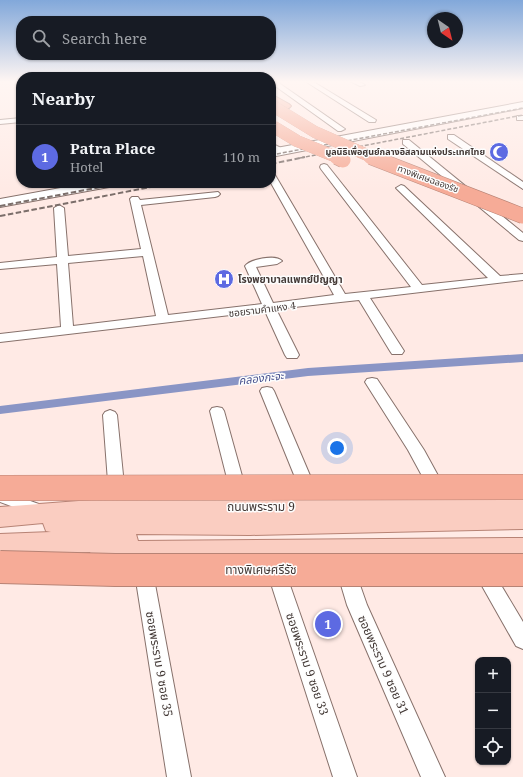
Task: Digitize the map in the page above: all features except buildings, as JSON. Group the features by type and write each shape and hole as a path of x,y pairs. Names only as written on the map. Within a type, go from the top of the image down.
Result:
{"highway":[{"name":"ทางพิเศษฉลองรัช","path":"290,117 362,154 523,216"},
{"path":"300,117 330,134 458,190"},
{"name":"ทางพิเศษฉลองรัช","path":"276,123 421,187 523,223"},
{"path":"276,125 297,141 360,166 421,187"},
{"path":"0,488 523,487"},
{"name":"ทางพิเศษศรีรัช","path":"0,567 115,570 523,570"}],"main road":[{"name":"ถนนพระราม 9","path":"0,548 95,552 140,551 253,530 315,506 445,503 523,504"},
{"name":"ถนนพระราม 9","path":"0,517 118,507 253,530 340,550 523,549"},
{"name":"ถนนพระราม 9","path":"0,517 65,525 253,530 523,532"},
{"name":"ถนนพระราม 9","path":"0,545 111,540 253,530 523,519"}],"street":[{"path":"325,117 341,129"},
{"path":"368,117 372,120"},
{"path":"276,150 455,117"},
{"path":"0,122 16,120"},
{"path":"451,137 523,186"},
{"path":"406,142 523,238"},
{"path":"324,167 420,290"},
{"path":"276,184 342,299"},
{"path":"0,203 82,188"},
{"path":"401,188 498,281"},
{"path":"163,320 136,201 215,194"},
{"path":"60,208 67,331"},
{"path":"0,266 148,252"},
{"path":"277,261 256,263 250,266 292,355"},
{"name":"ซอยรามคำแหง 4","path":"0,338 270,308 523,277"},
{"path":"363,296 397,351"},
{"path":"372,382 416,450 445,503"},
{"path":"266,392 315,506"},
{"name":"ซอยพระราม 9 ซอย 33","path":"217,411 253,530 346,777"},
{"path":"110,415 118,507"},
{"path":"0,496 45,513"},
{"path":"469,549 523,640"},
{"name":"ซอยพระราม 9 ซอย 31","path":"340,550 357,605 432,777"},
{"name":"ซอยพระราม 9 ซอย 35","path":"140,551 179,777"}],"waterway":[{"name":"คลองกะจะ","path":"0,410 308,372 523,358"}],"railway":[{"path":"276,154 473,117"},
{"path":"302,158 511,117"},
{"path":"276,163 302,158"},
{"path":"0,206 96,188"},
{"path":"0,216 146,188"}],"place":[{"name":"มูลนิธิเพื่อศูนย์กลางอิสลามแห่งประเทศไทย","path":"499,152"},
{"name":"โรงพยาบาลแพทย์ปัญญา","path":"224,279"},
{"name":"Patra Place","path":"328,624"}]}
